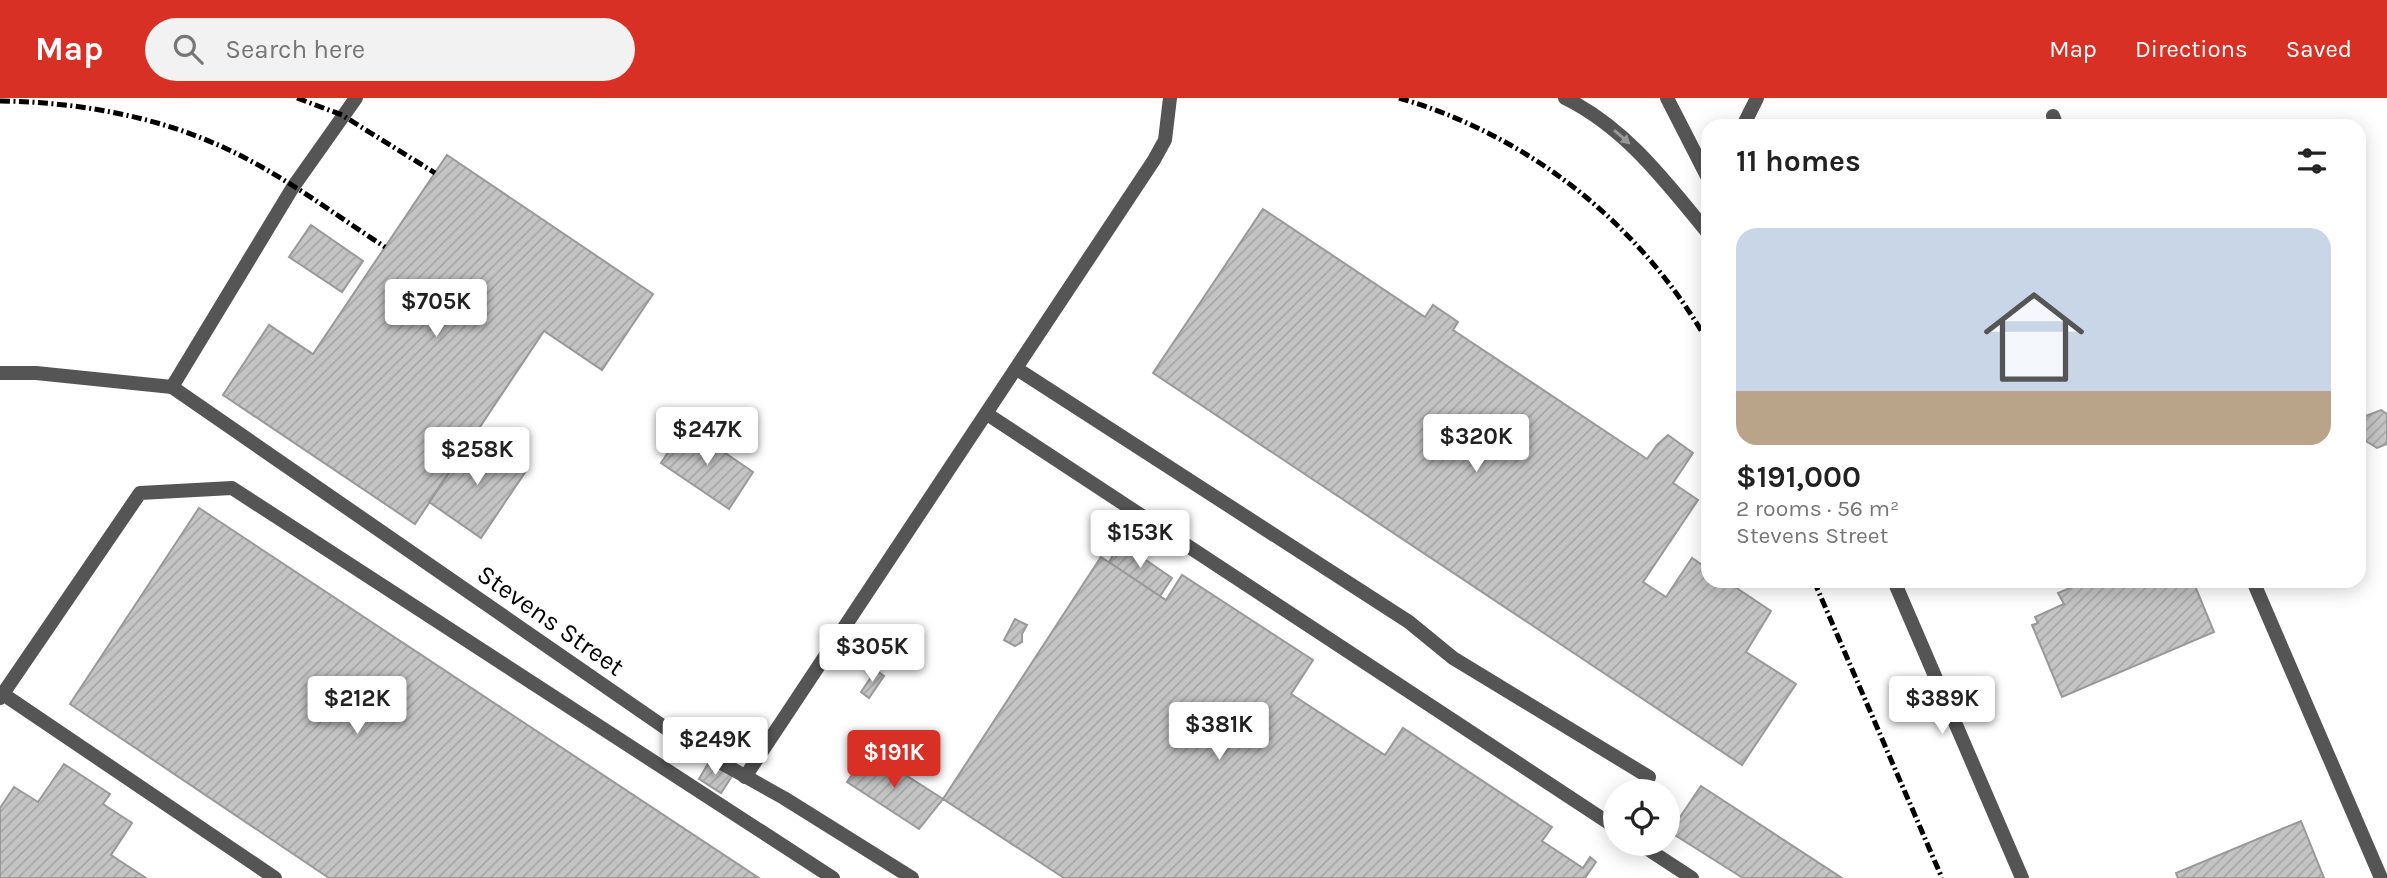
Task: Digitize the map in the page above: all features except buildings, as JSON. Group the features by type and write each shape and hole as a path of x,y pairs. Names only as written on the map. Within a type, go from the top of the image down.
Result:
{"street":[{"path":"0,373 36,373 172,387 293,187 356,98"},
{"path":"745,777 1154,160 1165,140 1170,98"},
{"path":"1565,98 1620,134 1647,160 1701,225"},
{"path":"1667,98 1701,164"},
{"path":"1746,119 1757,98"},
{"path":"1017,369 1409,622 1454,657 1648,777"},
{"name":"Stevens Street","path":"172,387 693,747 785,797 912,878"},
{"path":"987,414 1603,819"},
{"path":"275,878 1,696 140,493 232,488 833,878"},
{"path":"1897,588 2022,878"},
{"path":"2256,588 2381,878"},
{"path":"1658,856 1692,878"}],"railway":[{"path":"297,98 342,115 435,173"},
{"path":"1399,98 1447,115 1493,136 1536,161 1577,190 1615,223 1649,259 1681,299 1701,331"},
{"path":"0,101 58,104 116,113 200,138 248,159 308,195 385,247"},
{"path":"1817,588 1942,878"}]}
